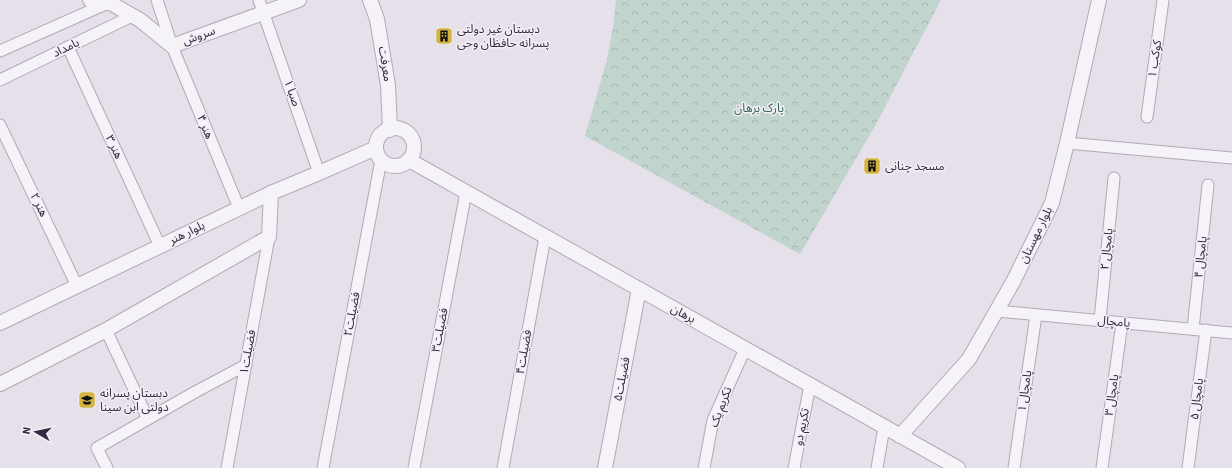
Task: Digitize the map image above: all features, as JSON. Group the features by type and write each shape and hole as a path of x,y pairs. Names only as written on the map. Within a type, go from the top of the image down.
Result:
{"street":[{"name":"سروش","path":"90,0 107,1 140,20 172,46 262,6 299,0"},
{"name":"هنر ۴","path":"157,0 172,46 239,208"},
{"name":"معرفت","path":"370,0 377,19 388,85 390,130"},
{"name":"بلوار مهستان","path":"900,436 969,359 1013,282 1052,203 1099,0"},
{"name":"کوکب ۱","path":"1147,117 1164,0"},
{"name":"بامداد","path":"0,51 107,1"},
{"name":"صبا ۱","path":"262,6 320,173"},
{"name":"بامداد","path":"0,80 132,16"},
{"name":"هنر ۳","path":"68,47 160,246"},
{"name":"هنر ۲","path":"0,125 77,286"},
{"path":"396,128 402,129 412,137 414,143 414,149 409,160 398,166 386,164 379,154 378,138 384,131 390,130 396,128"},
{"path":"1067,143 1232,158"},
{"name":"بلوار هنر","path":"0,323 271,193 320,173 379,154"},
{"name":"فضیلت۲","path":"324,468 379,154"},
{"name":"برهان","path":"409,160 958,468"},
{"name":"پامچال ۲","path":"1100,320 1114,178"},
{"name":"پامچال ۴","path":"1193,329 1208,185"},
{"name":"فضیلت۳","path":"414,468 466,192"},
{"path":"0,384 106,330 269,237 271,193"},
{"name":"فضیلت۴","path":"504,468 545,236"},
{"name":"فضیلت۱","path":"227,468 269,237"},
{"name":"فضیلت۵","path":"605,468 639,290"},
{"name":"پامچال","path":"996,311 1232,333"},
{"name":"پامچال ۱","path":"1014,468 1036,315"},
{"name":"پامچال ۳","path":"1102,468 1122,323"},
{"path":"106,330 148,419"},
{"name":"پامچال ۵","path":"1188,468 1206,330"},
{"name":"تکریم یک","path":"704,468 713,420 745,349"},
{"path":"107,468 97,448 246,365"},
{"name":"تکریم دو","path":"794,468 810,385"},
{"path":"877,468 884,427"}],"green space":[{"name":"پارک برهان","path":"616,0 941,0 875,126 800,254 585,136 607,60"}],"place":[{"name":"دبستان غیر دولتی پسرانه حافظان وحی","path":"444,36"},
{"name":"مسجد چنانی","path":"872,166"},
{"name":"دبستان پسرانه دولتی ابن سینا","path":"87,400"}]}
